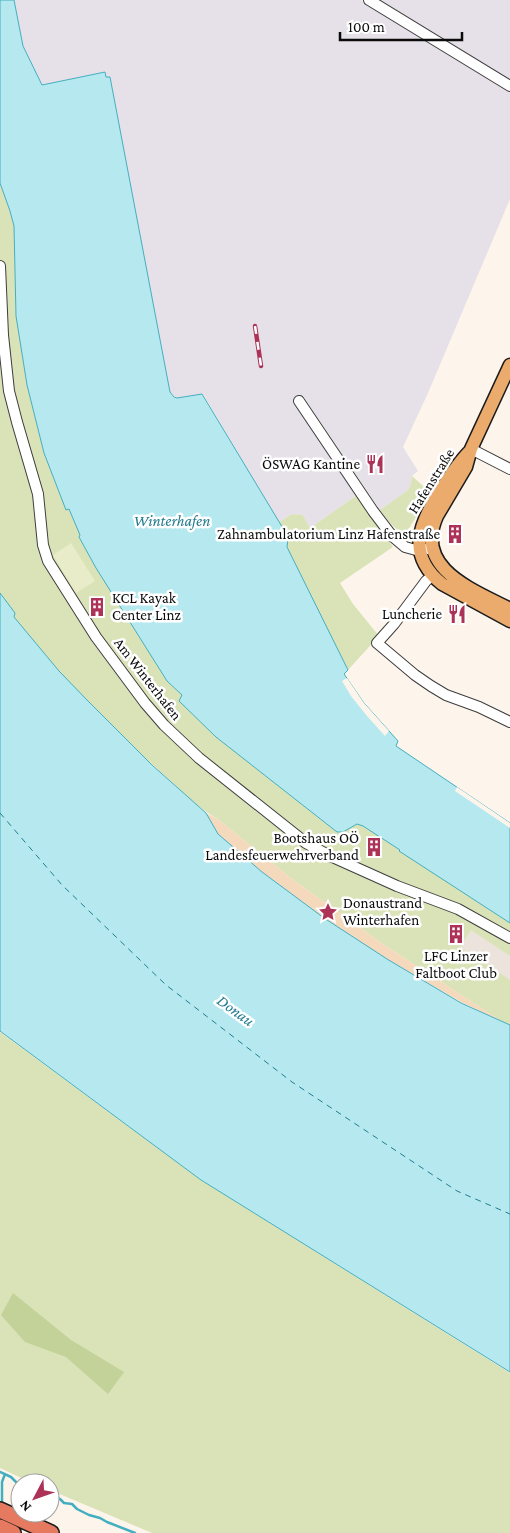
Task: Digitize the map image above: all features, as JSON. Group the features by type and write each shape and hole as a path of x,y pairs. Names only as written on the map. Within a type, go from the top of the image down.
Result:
{"highway":[{"path":"7,1513 51,1533"}],"main road":[{"path":"471,449 510,365"},
{"name":"Hafenstraße","path":"433,548 434,523 466,467 471,449"},
{"name":"Hafenstraße","path":"420,550 419,538 426,515 458,462 471,449"},
{"path":"433,548 441,566 455,579 510,609"},
{"path":"420,550 423,561 433,575 448,588 510,621"}],"street":[{"path":"369,0 510,86"},
{"name":"Am Winterhafen","path":"0,266 3,335 8,380 16,422 38,494 45,552 51,566 92,630 145,703 188,749 306,843 396,886 458,910 510,938"},
{"path":"299,401 384,526 402,546 420,550 433,548"},
{"path":"471,449 510,469"},
{"path":"433,575 426,581 394,624 377,643 415,675 446,695 479,706 510,722"}],"shaded area":[{"path":"14,0 361,0 510,90 510,199 428,393 403,447 418,471 412,476 408,490 380,510 303,396 295,402 357,495 310,528 303,515 292,514 279,522 203,394 177,398 170,392 110,77 106,77 104,72 42,85 23,46"},
{"path":"378,0 510,0 510,80 419,24 394,11"},
{"path":"471,930 510,956 510,980 460,947"}],"green space":[{"path":"0,183 14,226 16,316 27,385 44,453 66,509 69,509 81,536 79,537 96,568 167,681 182,695 179,701 216,737 337,832 340,833 357,824 363,826 510,923 510,1025 380,942 292,879 197,804 124,738 85,699 48,659 15,618 14,613 0,593"},
{"path":"412,476 431,493 408,530 401,533 380,510 408,490"},
{"path":"357,495 393,547 340,583 353,604 379,636 348,670 287,547 288,539 279,522 292,514 303,515 310,528"},
{"path":"71,543 95,581 76,593 53,555"},
{"path":"0,1032 201,1180 510,1373 510,1533 152,1533 60,1494 60,1473 11,1473 0,1468"},
{"path":"13,1293 71,1340 124,1372 108,1394 66,1357 25,1342 1,1315"}],"sand":[{"name":"Donaustrand Winterhafen","path":"206,813 219,820 292,879 380,942 501,1021 461,1002 387,959 324,918 262,872 218,834"}],"water":[{"name":"Winterhafen","path":"0,0 14,0 23,46 42,85 105,72 106,77 110,77 170,392 177,398 202,394 284,530 288,539 287,547 348,670 344,674 364,703 398,741 396,746 510,823 510,923 363,826 357,824 343,832 337,832 216,737 179,701 182,695 167,681 96,568 79,537 80,535 69,509 66,510 44,453 27,385 16,316 14,226 0,183"},
{"name":"Donau","path":"0,593 15,613 14,617 59,671 152,765 206,813 218,834 262,872 324,918 387,959 461,1003 510,1025 510,1372 201,1180 0,1031"}],"pier":[{"path":"347,678 364,703 389,731 385,736 351,696 342,681"},
{"path":"457,787 510,823 510,828 455,791"}],"waterway":[{"path":"0,1472 10,1477"},
{"path":"2,1507 2,1482 5,1474"},
{"path":"60,1499 64,1503 72,1504 89,1515 135,1533"}],"ferry route":[{"path":"0,813 62,885 166,985 292,1082 457,1191 510,1214"}],"railway":[{"path":"255,326 261,366"}],"place":[{"name":"ÖSWAG Kantine","path":"375,464"},
{"name":"Zahnambulatorium Linz Hafenstraße","path":"455,534"},
{"name":"KCL Kayak Center Linz","path":"97,607"},
{"name":"Luncherie","path":"457,614"},
{"name":"Bootshaus OÖ Landesfeuerwehrverband","path":"374,847"},
{"name":"Donaustrand Winterhafen","path":"328,912"},
{"name":"LFC Linzer Faltboot Club","path":"456,934"}]}
